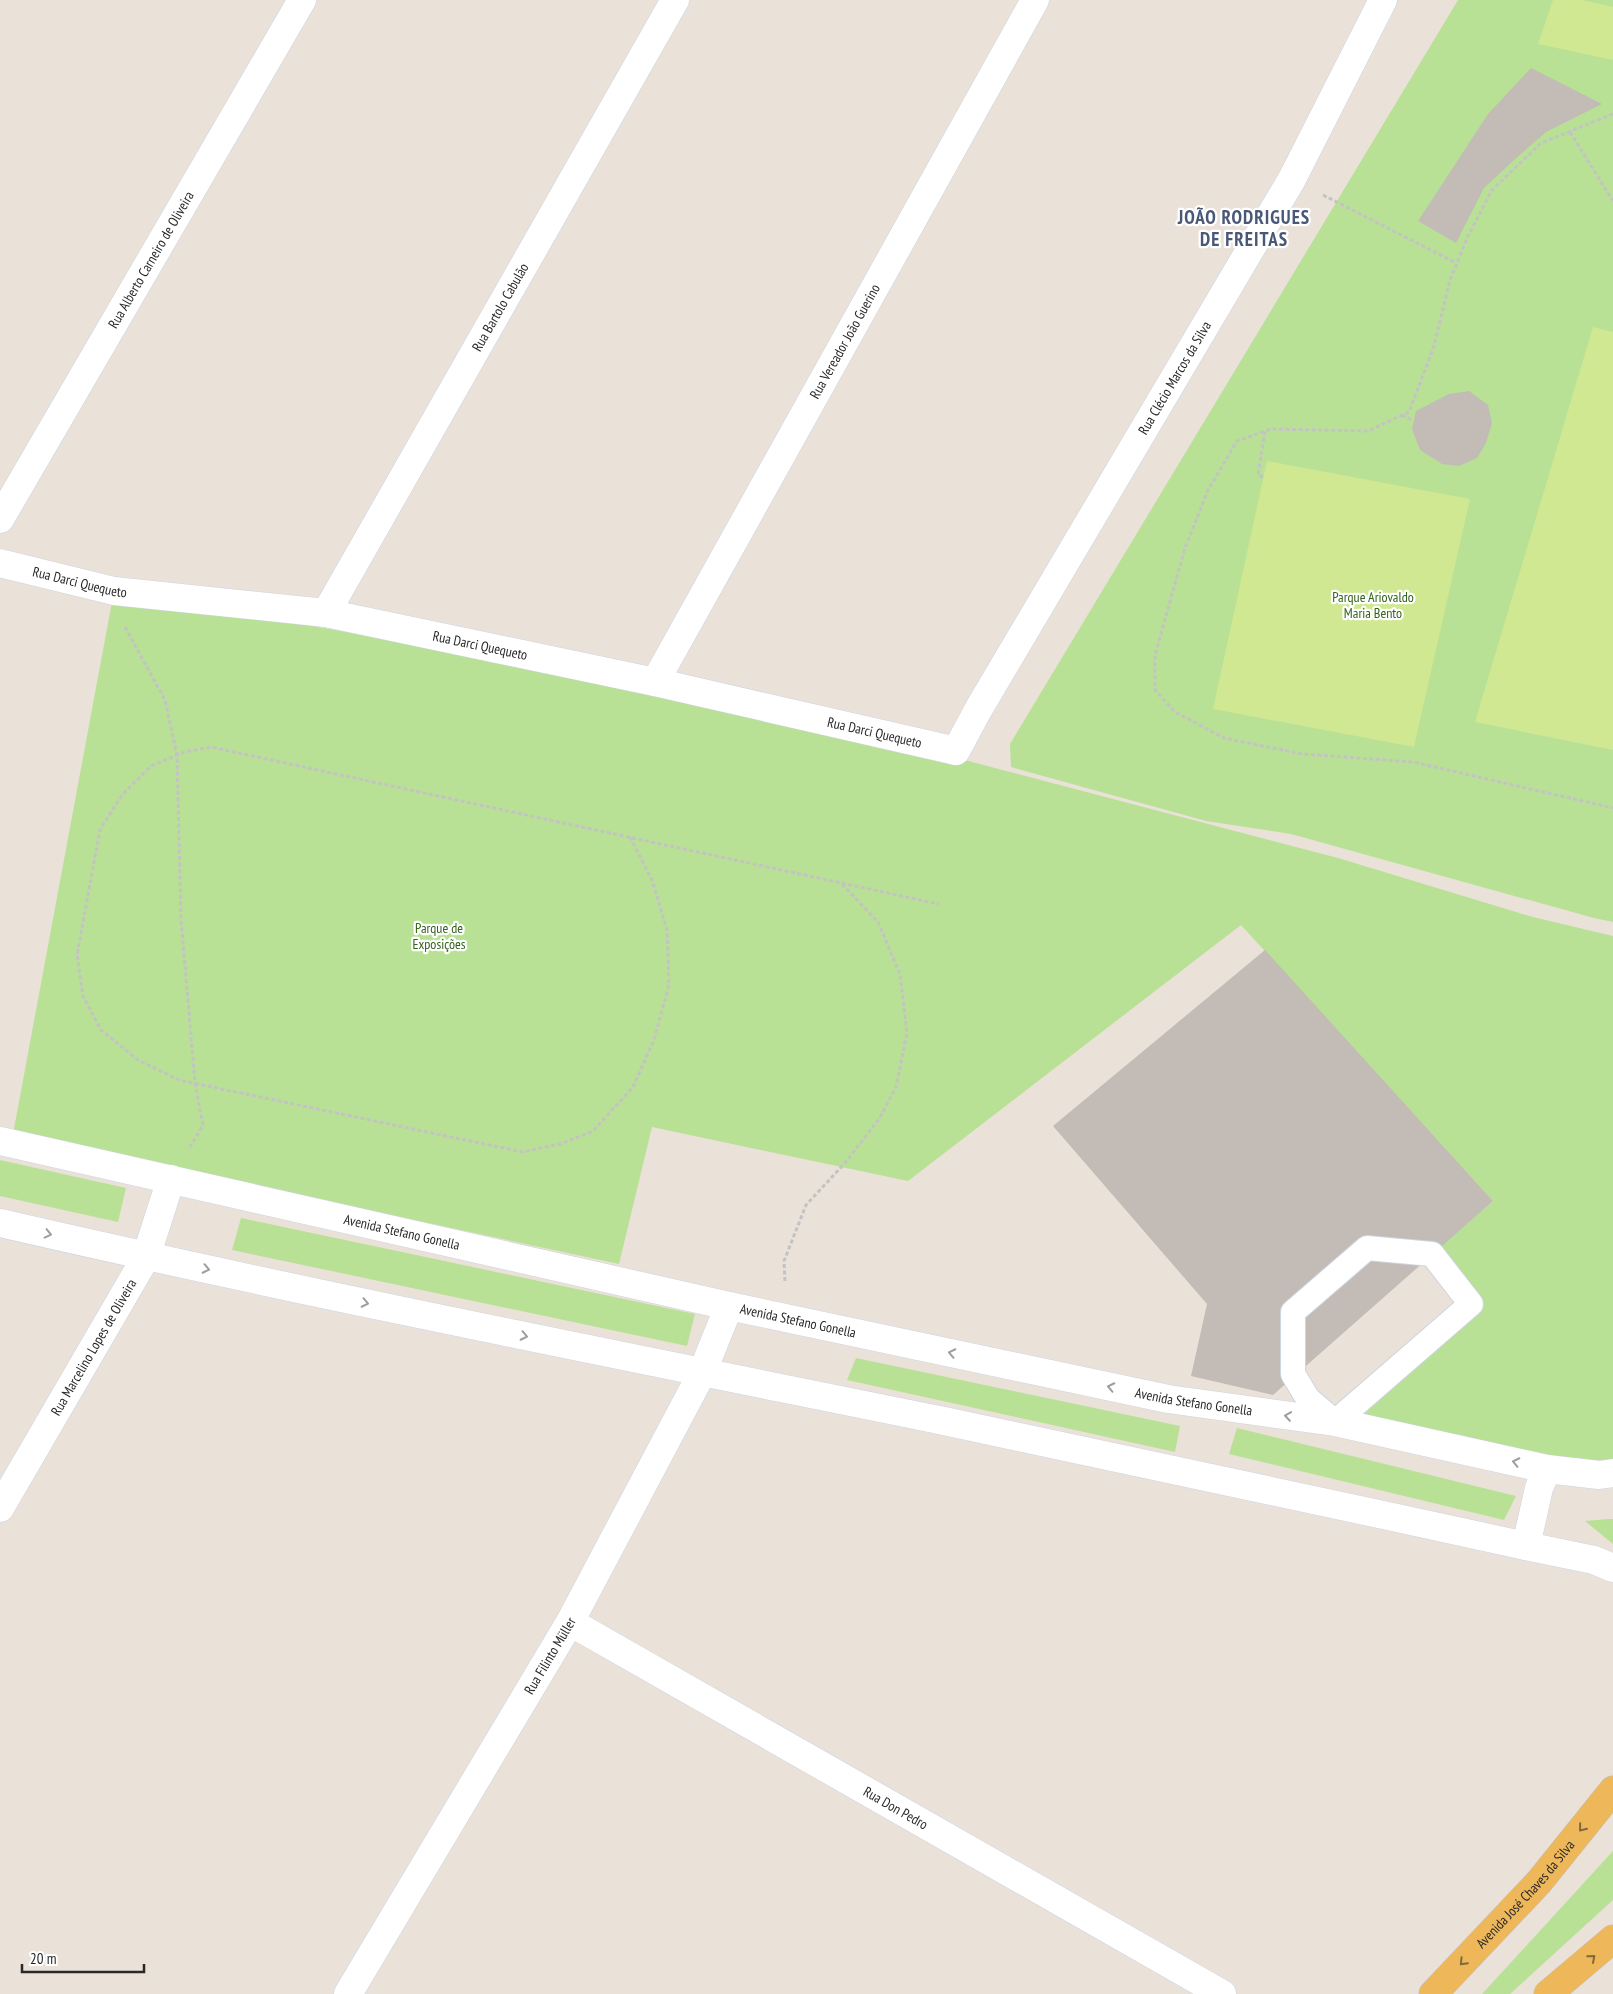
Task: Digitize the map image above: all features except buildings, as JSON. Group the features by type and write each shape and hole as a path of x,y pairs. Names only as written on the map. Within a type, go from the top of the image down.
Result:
{"main road":[{"name":"Avenida José Chaves da Silva","path":"1432,1994 1539,1882 1613,1790"},
{"path":"1548,1994 1613,1939"}],"street":[{"name":"Rua Alberto Carneiro de Oliveira","path":"0,519 302,0"},
{"name":"Rua Bartolo Cabulão","path":"326,613 675,0"},
{"name":"Rua Vereador João Guerino","path":"655,682 1035,0"},
{"name":"Rua Clécio Marcos da Silva","path":"956,750 1292,180 1383,0"},
{"name":"Rua Darci Quequeto","path":"0,563 104,590 326,613 655,682 956,750"},
{"name":"Avenida Stefano Gonella","path":"0,1141 729,1306 1168,1399 1335,1422 1547,1468 1606,1474"},
{"name":"Rua Marcelino Lopes de Oliveira","path":"0,1508 146,1257 171,1179"},
{"path":"0,1223 146,1257 957,1424 1603,1564"},
{"name":"Rua Filinto Müller","path":"348,1994 570,1622 702,1373 729,1306"},
{"path":"1526,1546 1539,1488 1547,1468"},
{"name":"Rua Don Pedro","path":"570,1622 1222,1994"}],"lane":[{"path":"1367,1248 1432,1254 1471,1304 1335,1422 1308,1399 1293,1374 1293,1312 1367,1248"}],"path":[{"path":"1613,114 1541,143 1492,190 1456,263 1434,346 1409,412 1368,431 1271,429 1237,441 1208,490 1185,548 1155,655 1155,690 1175,712 1224,738 1302,754 1412,762 1613,808"},
{"path":"1570,132 1613,200"},
{"path":"1292,180 1456,263"},
{"path":"1402,415 1414,421"},
{"path":"1264,477 1258,475 1265,431"},
{"path":"104,590 165,700 177,755 181,919 195,1083 204,1125 171,1179"},
{"path":"630,837 652,880 667,930 669,985 654,1040 633,1087 593,1131 560,1144 523,1152 179,1080 138,1060 101,1030 83,996 77,955 100,830 122,795 151,766 184,752 211,747 840,882 938,904"},
{"path":"785,1284 784,1261 806,1205 845,1163 879,1119 896,1086 907,1033 900,974 878,922 840,882"}],"green space":[{"name":"Parque Ariovaldo Maria Bento","path":"1458,0 1613,0 1613,922 1291,834 1206,821 1011,767 1010,744"},
{"path":"1553,0 1582,0 1613,7 1613,60 1538,44"},
{"path":"1593,327 1613,332 1613,750 1475,722"},
{"path":"1267,461 1470,499 1414,747 1213,709"},
{"name":"Parque de Exposições","path":"114,591 747,703 1338,858 1533,917 1613,936 1613,1472 1607,1473 1460,1435 1343,1415 1471,1305 1432,1254 1493,1201 1241,925 908,1181 652,1127 619,1264 13,1134"},
{"path":"0,1160 126,1188 118,1222 0,1196"},
{"path":"241,1218 695,1314 687,1346 232,1250"},
{"path":"856,1358 1180,1426 1175,1452 847,1380"},
{"path":"1237,1428 1516,1496 1504,1520 1229,1454"},
{"path":"1609,1519 1613,1519 1613,1544 1585,1521"},
{"path":"1613,1851 1613,1900 1510,1994 1482,1994"}],"district":[{"name":"JOÃO RODRIGUES DE FREITAS","path":"1244,228"}]}
